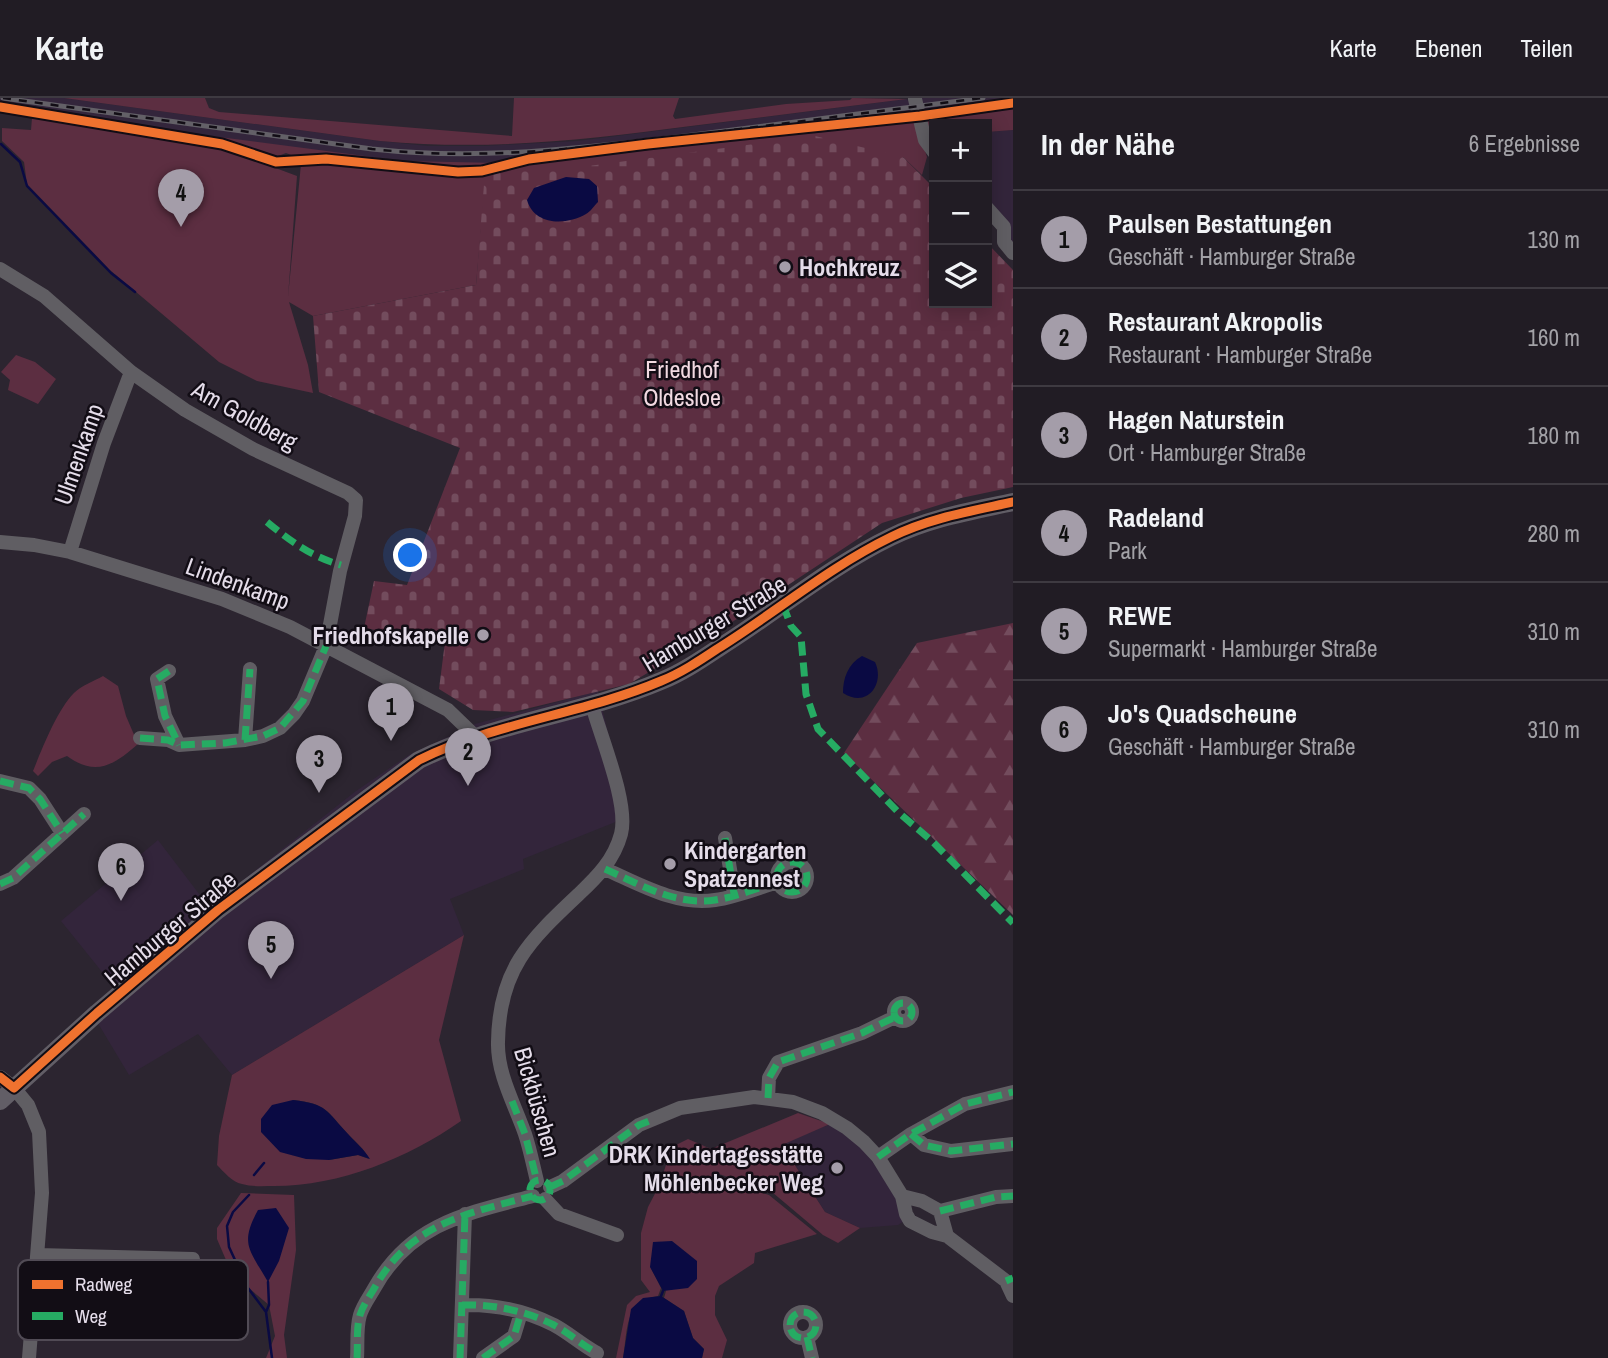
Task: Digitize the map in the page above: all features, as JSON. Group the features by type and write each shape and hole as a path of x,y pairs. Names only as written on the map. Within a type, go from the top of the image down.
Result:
{"main road":[{"name":"Hamburger Straße","path":"0,1101 7,1082 97,1013 218,910 419,760 476,737 592,705 663,681 691,666 890,537 921,524 1013,502"}],"street":[{"path":"915,99 925,140 929,145"},
{"path":"992,213 1004,226 1004,243 1013,253"},
{"name":"Am Goldberg","path":"0,269 44,296 131,372 185,410 222,432 348,493 356,500 355,516 340,571 326,646"},
{"name":"Ulmenkamp","path":"69,552 104,443 131,372"},
{"name":"Lindenkamp","path":"0,542 69,552 222,598 290,626 448,710 476,737"},
{"path":"140,738 168,740 179,745 245,740 280,728 303,701 326,646"},
{"path":"245,740 250,669"},
{"path":"169,671 157,679 165,716 179,745"},
{"name":"Bickbüschen","path":"541,1191 497,1046 504,991 516,962 537,933 605,869 621,834 622,806 592,705"},
{"path":"0,781 29,788 40,799 62,833"},
{"path":"0,884 13,878 84,814"},
{"path":"725,838 734,894"},
{"path":"605,869 656,892 685,900 715,900 778,882"},
{"path":"768,1098 769,1078 778,1062 862,1033 895,1017"},
{"path":"7,1082 28,1105 39,1132 42,1193 38,1260"},
{"path":"878,1157 911,1134 965,1104 1013,1092"},
{"path":"357,1358 360,1317 387,1266 410,1244 435,1227 563,1181 639,1125 680,1108 754,1097 793,1102 822,1113 847,1128 878,1157 902,1196 906,1214 911,1222 947,1236 1010,1279 1013,1296"},
{"path":"911,1134 924,1145 951,1152 1013,1144"},
{"path":"541,1191 559,1213 617,1235"},
{"path":"902,1196 922,1201 940,1211 996,1197 1013,1196"},
{"path":"940,1211 947,1236"},
{"path":"458,1358 465,1214"},
{"path":"38,1255 192,1259"},
{"path":"462,1305 490,1304 521,1313 555,1326 597,1353"},
{"path":"483,1358 514,1336 521,1313"},
{"path":"807,1337 812,1358"},
{"path":"29,1358 31,1340"}],"shaded area":[{"path":"0,98 64,98 428,146 577,141 907,99 909,103 922,98 1013,98 1013,103 928,114 926,110 913,112 914,116 552,161 446,164 354,156 0,107"},
{"path":"1013,130 1013,245 992,222 992,132"},
{"path":"566,177 589,179 597,186 598,202 578,218 560,221 543,219 536,214 527,200 534,188"},
{"path":"862,656 875,662 878,678 867,696 852,697 843,693 844,682 850,667"},
{"path":"598,691 628,817 523,859 524,869 450,899 464,935 232,1075 198,1034 129,1075 90,1010 115,988 61,921 158,840 209,907 356,791 409,755 475,724"},
{"path":"293,1100 320,1106 370,1159 358,1155 329,1160 306,1159 280,1152 261,1132 261,1119 272,1105"},
{"name":"DRK Kindertagesstätte Möhlenbecker Weg","path":"830,1124 861,1146 894,1192 907,1219 898,1225 860,1228 825,1212 782,1144"},
{"path":"276,1208 289,1228 279,1261 268,1282 252,1254 248,1240 258,1210"},
{"path":"672,1241 697,1261 697,1279 688,1288 663,1291 650,1267 653,1242"},
{"path":"661,1296 684,1311 693,1338 704,1349 702,1358 623,1358 631,1309 643,1298"}],"green space":[{"path":"64,98 205,98 209,108 219,112 512,136 514,98 679,98 673,116 675,119 852,98 907,99 612,136 459,145 380,141"},
{"path":"1013,107 1013,130 992,132 992,119 929,119 929,139 926,118"},
{"path":"32,118 178,139 224,149 297,176 288,297 301,164 337,164 426,174 463,175 520,165 915,119 927,157 922,175 903,157 486,172 476,285 313,316 289,302 308,365 313,393 257,381 219,362 110,270 27,184 24,162 2,141 2,128 31,130"},
{"path":"150,128 403,161 500,163 472,170 327,157 299,158 286,153 273,158 221,141"},
{"name":"Friedhof Oldesloe","path":"815,136 903,157 929,183 929,308 992,308 992,248 1013,270 1013,487 961,498 882,523 726,626 629,684 513,712 473,710 439,689 445,642 364,628 374,581 407,585 460,448 319,392 313,316 476,285 485,172 581,167"},
{"path":"16,355 35,362 56,379 38,404 8,390 10,380 1,372"},
{"path":"1013,623 1013,915 844,753 917,643"},
{"path":"103,676 118,686 126,716 138,744 121,758 104,766 87,766 67,756 52,762 38,776 33,771 62,709 77,690"},
{"path":"464,935 439,1040 461,1121 419,1147 372,1167 324,1181 299,1185 258,1186 238,1183 217,1165 219,1136 232,1075","holes":["293,1100 325,1109 369,1159 358,1155 329,1160"]},
{"path":"798,1113 830,1124 782,1145 825,1212 860,1228 838,1243 823,1235 772,1192 719,1174 717,1178 769,1195 817,1234 755,1253 754,1263 719,1286 715,1296 715,1315 727,1340 722,1358 702,1358 704,1349 693,1338 684,1311 664,1298 666,1291 650,1266 661,1288 658,1296 647,1299 633,1310 627,1327 623,1358 616,1358 627,1305 636,1296 650,1292 641,1280 641,1233 648,1207 659,1186 672,1147 688,1139 711,1149"},
{"path":"241,1193 294,1195 296,1250 284,1335 287,1358 266,1358 275,1336 269,1305 248,1287 248,1260 226,1260 217,1239 217,1228"}],"waterway":[{"path":"1,144 20,162 27,186 111,273 135,292"},
{"path":"254,1175 264,1163"},
{"path":"235,1260 229,1247 227,1226 233,1212 249,1195"},
{"path":"266,1312 269,1305 268,1282"},
{"path":"248,1288 266,1312 272,1358"},
{"path":"661,1296 663,1291"}],"railway":[{"path":"3,98 372,149 453,154 612,144 983,98"}],"marked path":[{"path":"267,522 302,548 341,565"},
{"path":"783,605 791,626 801,637 806,694 818,729 898,812 933,842 1013,923"},
{"path":"140,738 168,740 179,745 225,743 263,736 280,728 303,701 326,646"},
{"path":"245,740 250,669"},
{"path":"169,671 157,679 165,716 179,745"},
{"path":"0,781 29,788 40,799 62,833"},
{"path":"0,884 13,878 84,814"},
{"path":"725,838 734,894"},
{"path":"792,862 798,863 806,871 807,877 806,883 798,891 792,892 786,891 778,883 777,877 778,871 786,863 792,862"},
{"path":"605,869 644,887 686,900 731,897 778,882"},
{"path":"903,1003 909,1006 912,1012 909,1018 903,1021 897,1018 894,1012 897,1006 903,1003"},
{"path":"768,1098 769,1078 778,1062 862,1033 895,1017"},
{"path":"878,1157 911,1134 965,1104 1013,1092"},
{"path":"512,1101 525,1134 537,1181"},
{"path":"550,1187 563,1181 639,1125 649,1121"},
{"path":"911,1134 924,1145 951,1151 1013,1144"},
{"path":"540,1180 547,1183 550,1190 547,1197 540,1200 533,1197 530,1190 533,1183 540,1180"},
{"path":"357,1358 358,1325 363,1308 389,1265 406,1248 443,1224 464,1215 533,1196"},
{"path":"940,1211 996,1197 1013,1196"},
{"path":"460,1358 465,1214"},
{"path":"1006,1281 1013,1278"},
{"path":"462,1305 498,1307 521,1312 560,1328 597,1353"},
{"path":"803,1312 812,1316 816,1325 812,1334 803,1338 794,1334 790,1325 794,1316 803,1312"},
{"path":"483,1358 514,1336 521,1313"},
{"path":"807,1337 812,1358"}],"cycle path":[{"path":"0,107 222,144 276,162 326,159 458,172 482,171 529,159 648,144 920,116 1013,103"},
{"path":"0,1077 14,1088 218,910 419,760 478,736 601,702 668,678 739,635 846,562 891,537 935,520 1013,502"}],"place":[{"name":"Radeland","path":"181,227"},
{"name":"Hochkreuz","path":"785,267"},
{"name":"Friedhofskapelle","path":"483,635"},
{"name":"Paulsen Bestattungen","path":"391,741"},
{"name":"Restaurant Akropolis","path":"468,786"},
{"name":"Hagen Naturstein","path":"319,793"},
{"name":"Kindergarten Spatzennest","path":"670,864"},
{"name":"Jo's Quadscheune","path":"121,901"},
{"name":"REWE","path":"271,979"},
{"name":"DRK Kindertagesstätte Möhlenbecker Weg","path":"837,1168"}]}
